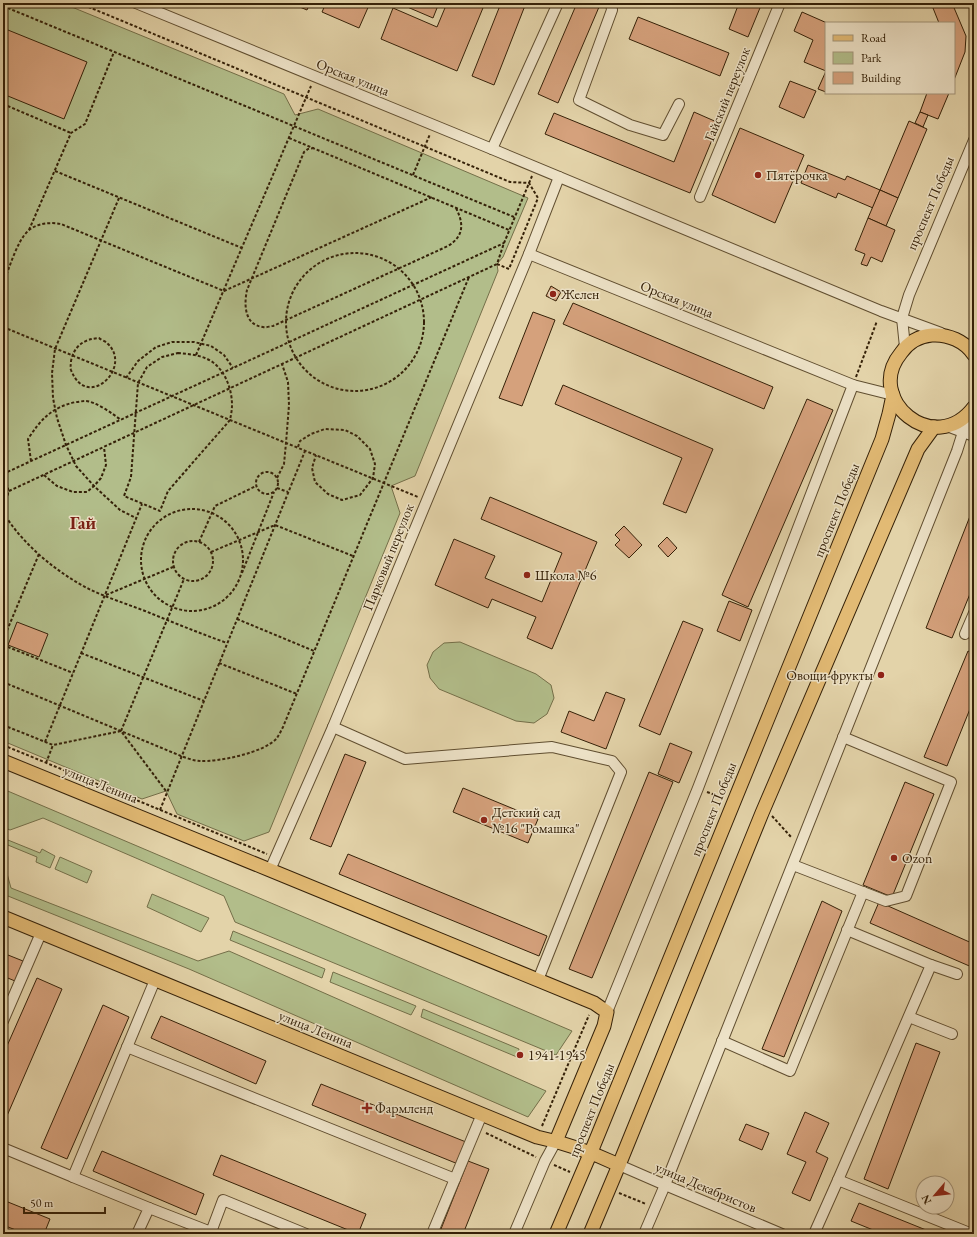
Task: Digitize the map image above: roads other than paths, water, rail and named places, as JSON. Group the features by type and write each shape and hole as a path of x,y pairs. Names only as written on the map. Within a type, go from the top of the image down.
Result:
{"main road":[{"path":"972,410 959,421 940,426 923,425 904,414 897,405 890,382 892,369 897,357 905,347 912,342 930,335 949,336 958,340 970,347 974,355"},
{"name":"проспект Победы","path":"556,1234 591,1152 882,439 893,395"},
{"path":"590,1234 762,813 918,449 940,426"},
{"name":"улица Ленина","path":"3,761 594,1003 607,1012"},
{"name":"улица Ленина","path":"3,917 537,1137 556,1141 591,1152 619,1165"},
{"path":"556,1141 604,1026 607,1012"}],"street":[{"name":"Орская улица","path":"136,3 881,311 949,336"},
{"path":"492,149 558,3"},
{"path":"611,3 612,10 579,100 630,125 663,136 679,104"},
{"name":"Гайский переулок","path":"700,197 780,3"},
{"name":"проспект Победы","path":"905,347 902,318 909,295 974,140"},
{"path":"529,254 559,177"},
{"name":"Орская улица","path":"529,254 853,385 893,395"},
{"name":"Парковый переулок","path":"270,870 333,727 529,254"},
{"path":"607,1012 698,788 853,385"},
{"path":"644,1234 665,1185 972,410"},
{"path":"940,426 974,436"},
{"path":"965,634 974,615"},
{"path":"333,727 405,759 552,747 612,761 621,772 538,980"},
{"path":"792,864 886,901 906,896 951,782 843,737"},
{"path":"722,1041 790,1071 863,892"},
{"path":"848,930 956,974"},
{"path":"3,1021 7,1000 41,932"},
{"path":"814,1234 932,965"},
{"path":"74,1176 155,980"},
{"path":"909,1017 952,1034"},
{"path":"127,1047 455,1179"},
{"path":"432,1234 482,1114"},
{"path":"514,1234 545,1161 556,1141"},
{"path":"3,1148 211,1232 223,1200 306,1234"},
{"name":"улица Декабристов","path":"619,1165 782,1234"},
{"path":"838,1180 972,1234"},
{"path":"137,1234 149,1208"}],"place":[{"name":"Пятёрочка","path":"758,175"},
{"name":"Желен","path":"553,294"},
{"name":"Школа №6","path":"527,575"},
{"name":"Овощи-фрукты","path":"881,675"},
{"name":"Детский сад №16 \"Ромашка\"","path":"484,820"},
{"name":"Ozon","path":"894,858"},
{"name":"1941-1945","path":"520,1055"},
{"name":"Фармленд","path":"367,1108"}],"district":[{"name":"Гай","path":"83,522"}]}
